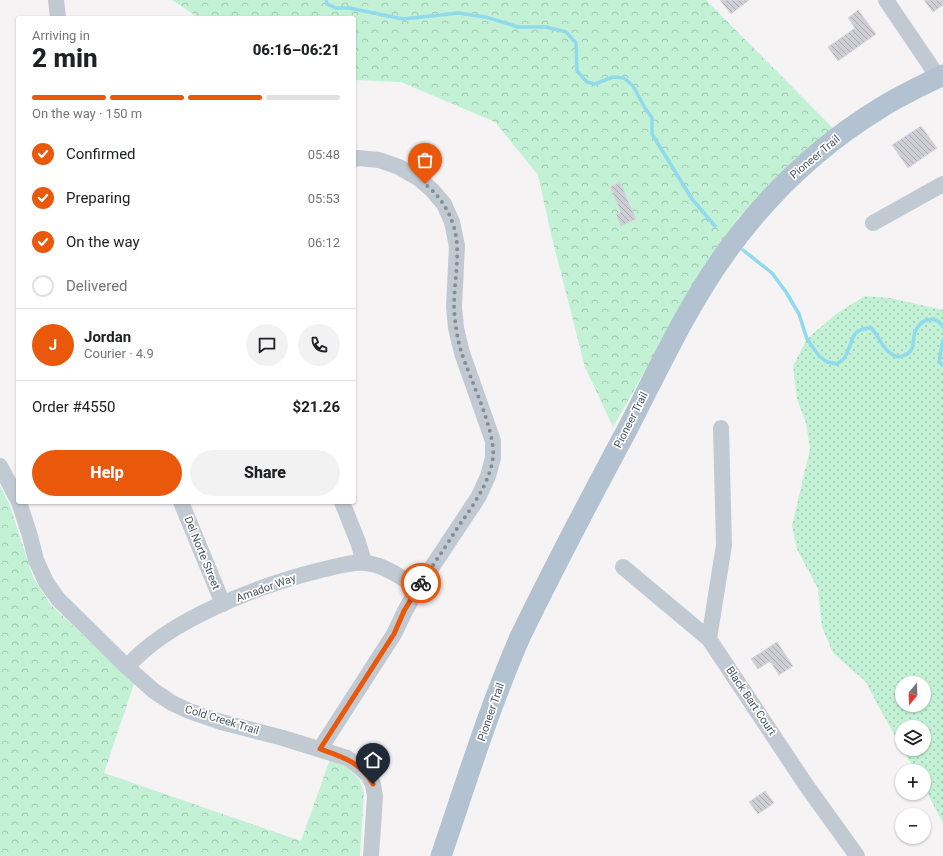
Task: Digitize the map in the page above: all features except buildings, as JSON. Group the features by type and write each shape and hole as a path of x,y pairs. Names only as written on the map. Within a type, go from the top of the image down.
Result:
{"main road":[{"name":"Pioneer Trail","path":"441,856 493,702 520,637 664,355 704,286 726,252 750,221 787,181 817,153 859,122 884,106 940,76"}],"street":[{"path":"56,0 58,16"},
{"path":"886,0 940,76"},
{"path":"320,749 394,634 404,611 418,588 479,496 488,476 493,458 492,441 462,353 456,328 454,307 457,246 452,222 444,204 432,190 418,178 399,167 379,160 356,158"},
{"path":"873,223 943,184"},
{"path":"709,639 724,545 721,428"},
{"name":"Cold Creek Trail","path":"0,466 16,497"},
{"name":"Cold Creek Trail","path":"19,504 30,536 36,560 46,582 54,594 75,617 154,691 172,703 221,722 320,749 347,758 368,775 373,784 375,796 371,856"},
{"name":"Del Norte Street","path":"182,504 223,604"},
{"path":"343,504 358,542 364,562"},
{"name":"Amador Way","path":"127,667 141,653 169,632 223,604 257,590 302,575 342,565 364,562 380,566 418,588"},
{"name":"Black Bart Court","path":"623,567 709,639 806,785 857,856"}],"green space":[{"path":"172,0 706,0 833,128 791,162 738,218 697,279 613,427 585,367 552,238 538,175 495,122 401,82 356,80 356,16 196,16"},
{"path":"865,296 890,298 943,310 943,823 931,800 931,764 911,764 907,756 931,756 931,720 895,720 895,736 866,682 833,653 822,627 818,589 797,549 792,526 810,449 806,423 797,399 793,366 807,339 836,314"},
{"path":"0,486 10,506 33,577 50,604 134,684 104,773 301,841 330,759 348,768 359,779 364,793 360,856 0,856"}],"waterway":[{"path":"326,0 327,4 336,8 349,8 403,19 458,13 486,17 518,27 546,27 566,32 576,43 577,71 587,82 595,84 613,77 624,78 633,86 652,118 652,134 692,199 715,226"},
{"path":"743,250 772,273 786,292 799,314 807,339 819,356 827,362 837,364 843,360 855,334 864,329 871,328 887,351 899,357 910,352 913,346 915,332 924,321 932,319 936,320 943,327"},
{"path":"943,340 939,362 943,365"}],"way so far":[{"path":"421,583 479,496 488,476 493,458 492,441 462,353 456,328 454,307 457,246 452,222 444,204 425,184"}],"route":[{"path":"373,784 368,775 347,758 320,749 394,634 404,611 421,583"}]}
